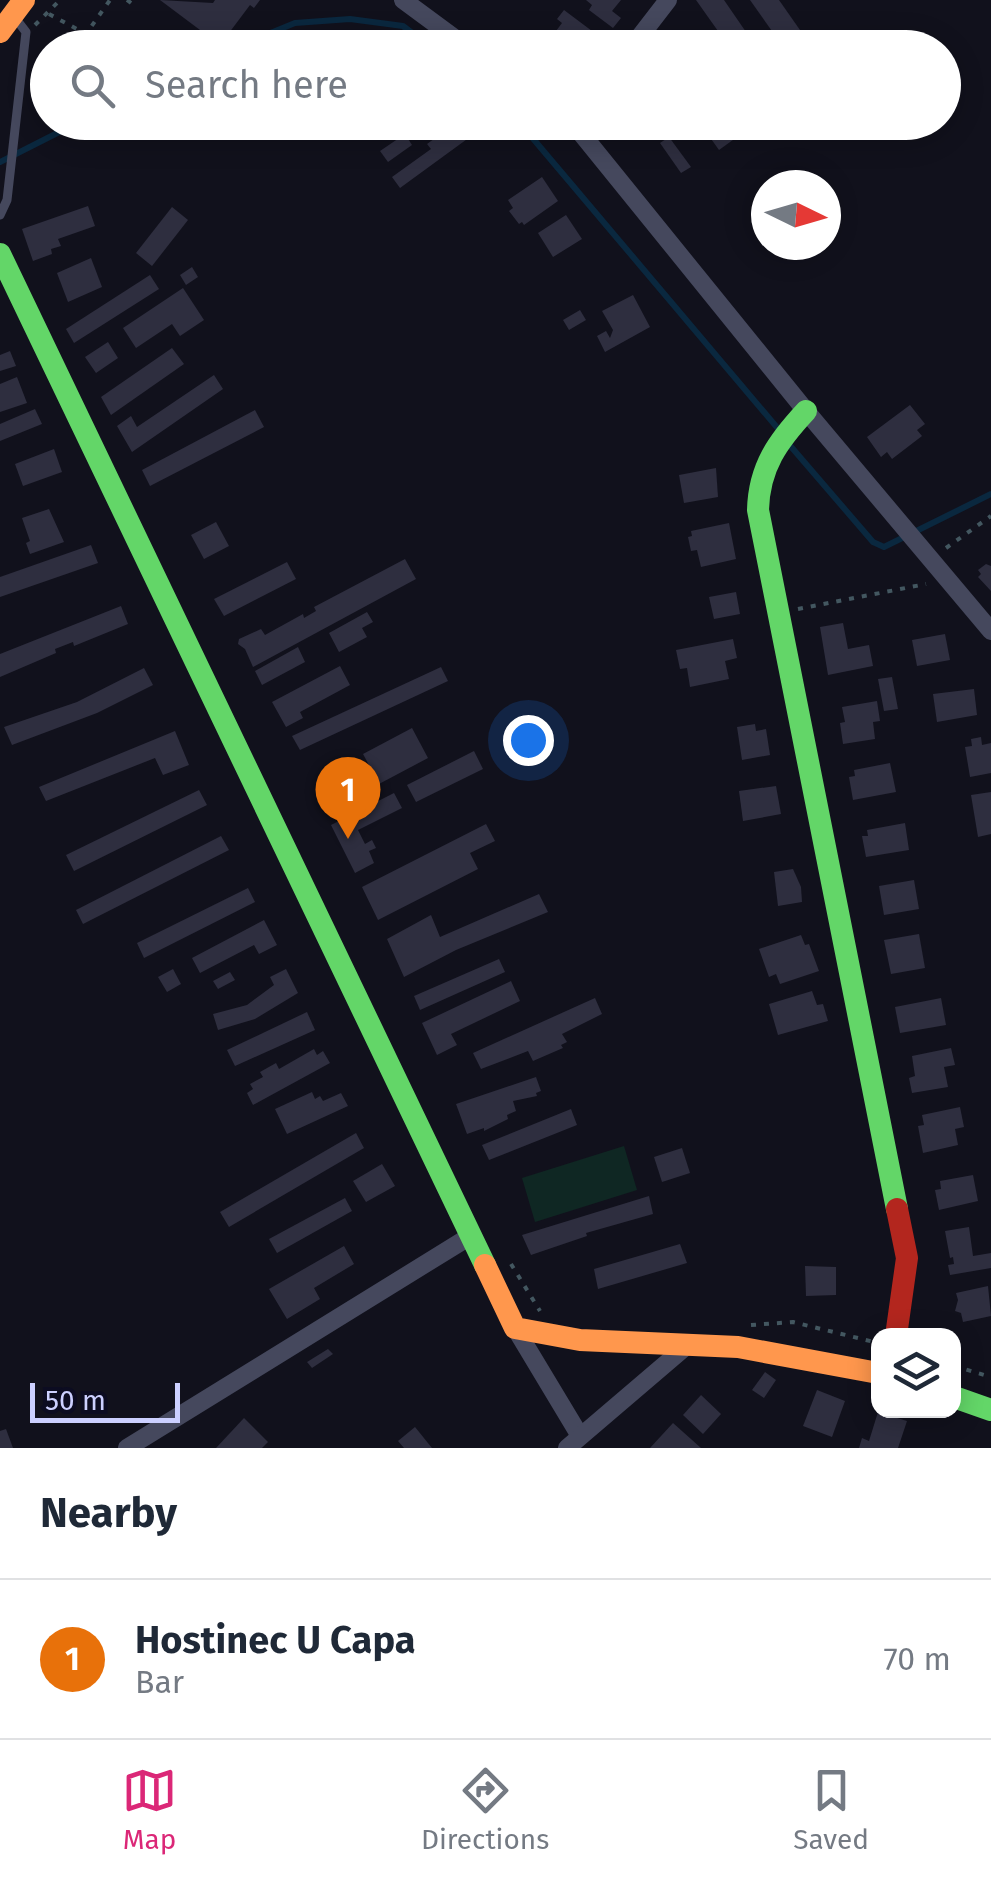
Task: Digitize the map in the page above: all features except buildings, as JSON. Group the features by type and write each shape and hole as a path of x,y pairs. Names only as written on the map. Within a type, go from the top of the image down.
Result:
{"street":[{"path":"402,0 443,30"},
{"path":"645,30 668,0"},
{"path":"587,140 806,412 991,631"},
{"path":"0,254 573,1442 690,1343"},
{"path":"806,412 774,446 758,484 758,510 907,1258 897,1328"},
{"path":"127,1448 472,1235"},
{"path":"515,1328 547,1338 594,1343 690,1343 796,1353 871,1371"},
{"path":"961,1399 991,1410"}],"lane":[{"path":"0,215 7,200 16,20"}],"path":[{"path":"49,14 60,0"},
{"path":"89,30 110,0"},
{"path":"16,20 49,14 79,30"},
{"path":"932,558 991,516"},
{"path":"778,613 950,579"},
{"path":"961,1368 991,1377"}],"green space":[{"path":"624,1146 637,1190 535,1222 522,1178"}],"waterway":[{"path":"278,30 295,23 350,19 408,30"},
{"path":"0,162 43,140"},
{"path":"534,140 780,431"},
{"path":"787,442 873,542 884,547 991,494"}],"traffic: fast":[{"path":"0,254 485,1265"},
{"path":"806,411 766,468 758,510 897,1209"},
{"path":"961,1399 991,1410"}],"traffic: slow":[{"path":"0,32 24,0"},
{"path":"485,1265 515,1328 580,1340 738,1347 871,1372"}],"traffic: jam":[{"path":"897,1209 907,1258 897,1328"}],"place":[{"name":"Hostinec U Capa","path":"348,839"}]}
